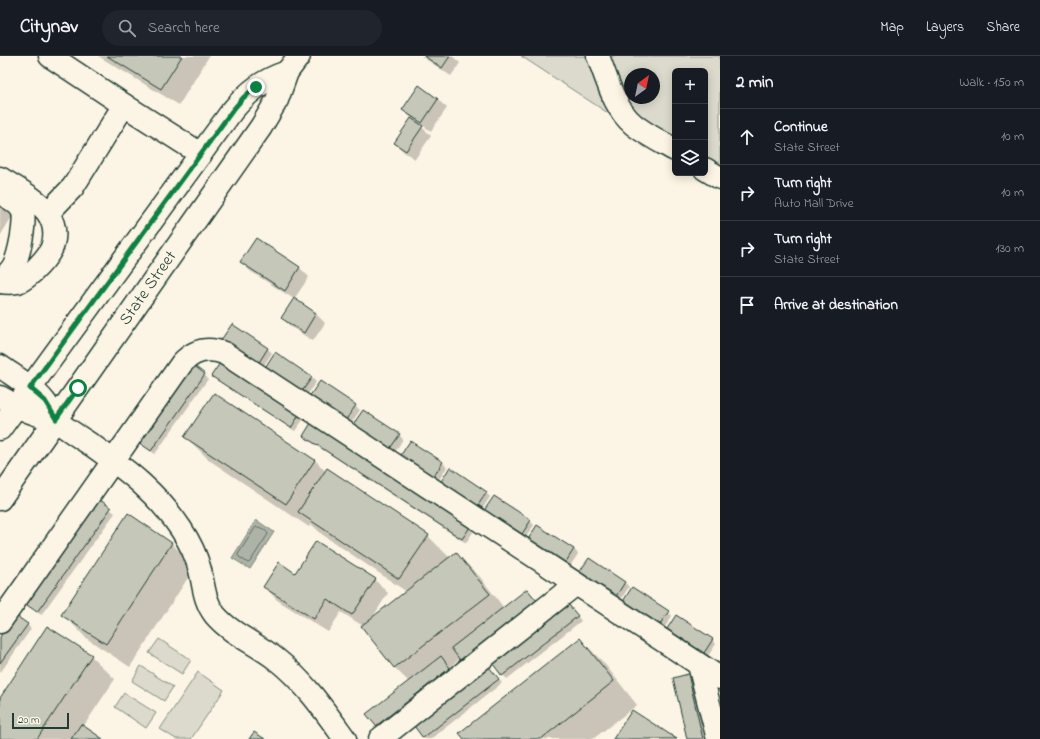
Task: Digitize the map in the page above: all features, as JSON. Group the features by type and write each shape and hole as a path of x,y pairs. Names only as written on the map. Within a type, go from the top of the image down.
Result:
{"main road":[{"path":"50,56 201,154"},
{"path":"598,56 617,103 624,115 633,124 672,148"},
{"name":"State Street","path":"0,429 8,402 30,388 232,111 243,98 256,87 293,64"},
{"name":"State Street","path":"0,499 261,127 277,100 293,64"},
{"path":"48,213 73,187 124,105"},
{"path":"708,171 720,178"},
{"path":"0,178 38,203 48,213 55,229 53,246 38,266 20,281 7,284 3,279 14,265 24,219 21,209 16,203 0,193"},
{"path":"0,622 187,357 201,350 217,350 224,353 720,678"},
{"path":"0,366 45,401 56,419 114,460 148,488 161,502 182,530 196,556 204,595 217,617 228,627 274,658 300,680 321,705 345,739"},
{"path":"8,402 36,415 56,419"},
{"path":"380,739 576,584"},
{"path":"699,664 718,739"}],"shaded area":[{"path":"521,56 720,56 720,186 708,176 708,68 672,68 672,155"},
{"path":"159,639 191,660 182,674 149,653"},
{"path":"141,666 173,687 164,701 132,681"},
{"path":"198,672 224,690 191,739 176,739 160,729"},
{"path":"124,693 156,713 146,728 115,707"}],"water":[{"path":"256,520 274,532 250,569 232,558"}],"building":[{"path":"107,56 182,56 161,89"},
{"path":"424,56 450,56 442,68"},
{"path":"419,85 438,99 422,123 402,110"},
{"path":"411,118 423,126 406,151 394,143"},
{"path":"256,238 300,267 285,291 240,262"},
{"path":"294,298 316,313 304,333 281,318"},
{"path":"232,324 268,348 258,364 221,340"},
{"path":"275,352 312,377 301,393 264,369"},
{"path":"220,363 299,415 291,428 211,376"},
{"path":"193,365 205,374 151,451 138,442"},
{"path":"320,381 356,405 345,421 309,397"},
{"path":"214,393 315,460 286,504 184,437"},
{"path":"363,410 400,434 389,450 352,426"},
{"path":"311,423 470,527 462,539 303,436"},
{"path":"410,441 443,462 432,479 399,458"},
{"path":"450,467 487,492 476,508 440,483"},
{"path":"327,468 429,535 399,579 298,512"},
{"path":"494,496 531,520 520,537 483,512"},
{"path":"99,499 111,508 37,612 24,603"},
{"path":"128,513 172,543 106,644 61,615"},
{"path":"537,525 574,549 564,565 527,541"},
{"path":"316,541 376,579 352,615 327,599 314,619 263,587 279,562 295,573"},
{"path":"456,552 490,594 394,668 361,626"},
{"path":"589,558 625,582 615,598 578,574"},
{"path":"632,587 669,611 658,627 622,603"},
{"path":"527,589 537,601 460,660 451,648"},
{"path":"569,605 578,616 502,676 493,664"},
{"path":"15,615 28,624 0,663 0,637"},
{"path":"676,615 713,639 702,656 665,632"},
{"path":"47,626 92,655 37,739 0,739 0,698"},
{"path":"580,638 614,681 541,739 464,739 459,733"},
{"path":"441,656 450,668 376,726 366,714"},
{"path":"489,667 499,679 423,738 414,726"},
{"path":"688,674 703,739 687,739 673,678"},
{"path":"632,710 677,739 613,739"},
{"path":"81,724 103,739 71,739"},
{"path":"254,732 265,739 249,739"}],"route":[{"path":"78,388 56,419 45,401 30,388 232,111 243,98 256,87"}]}
